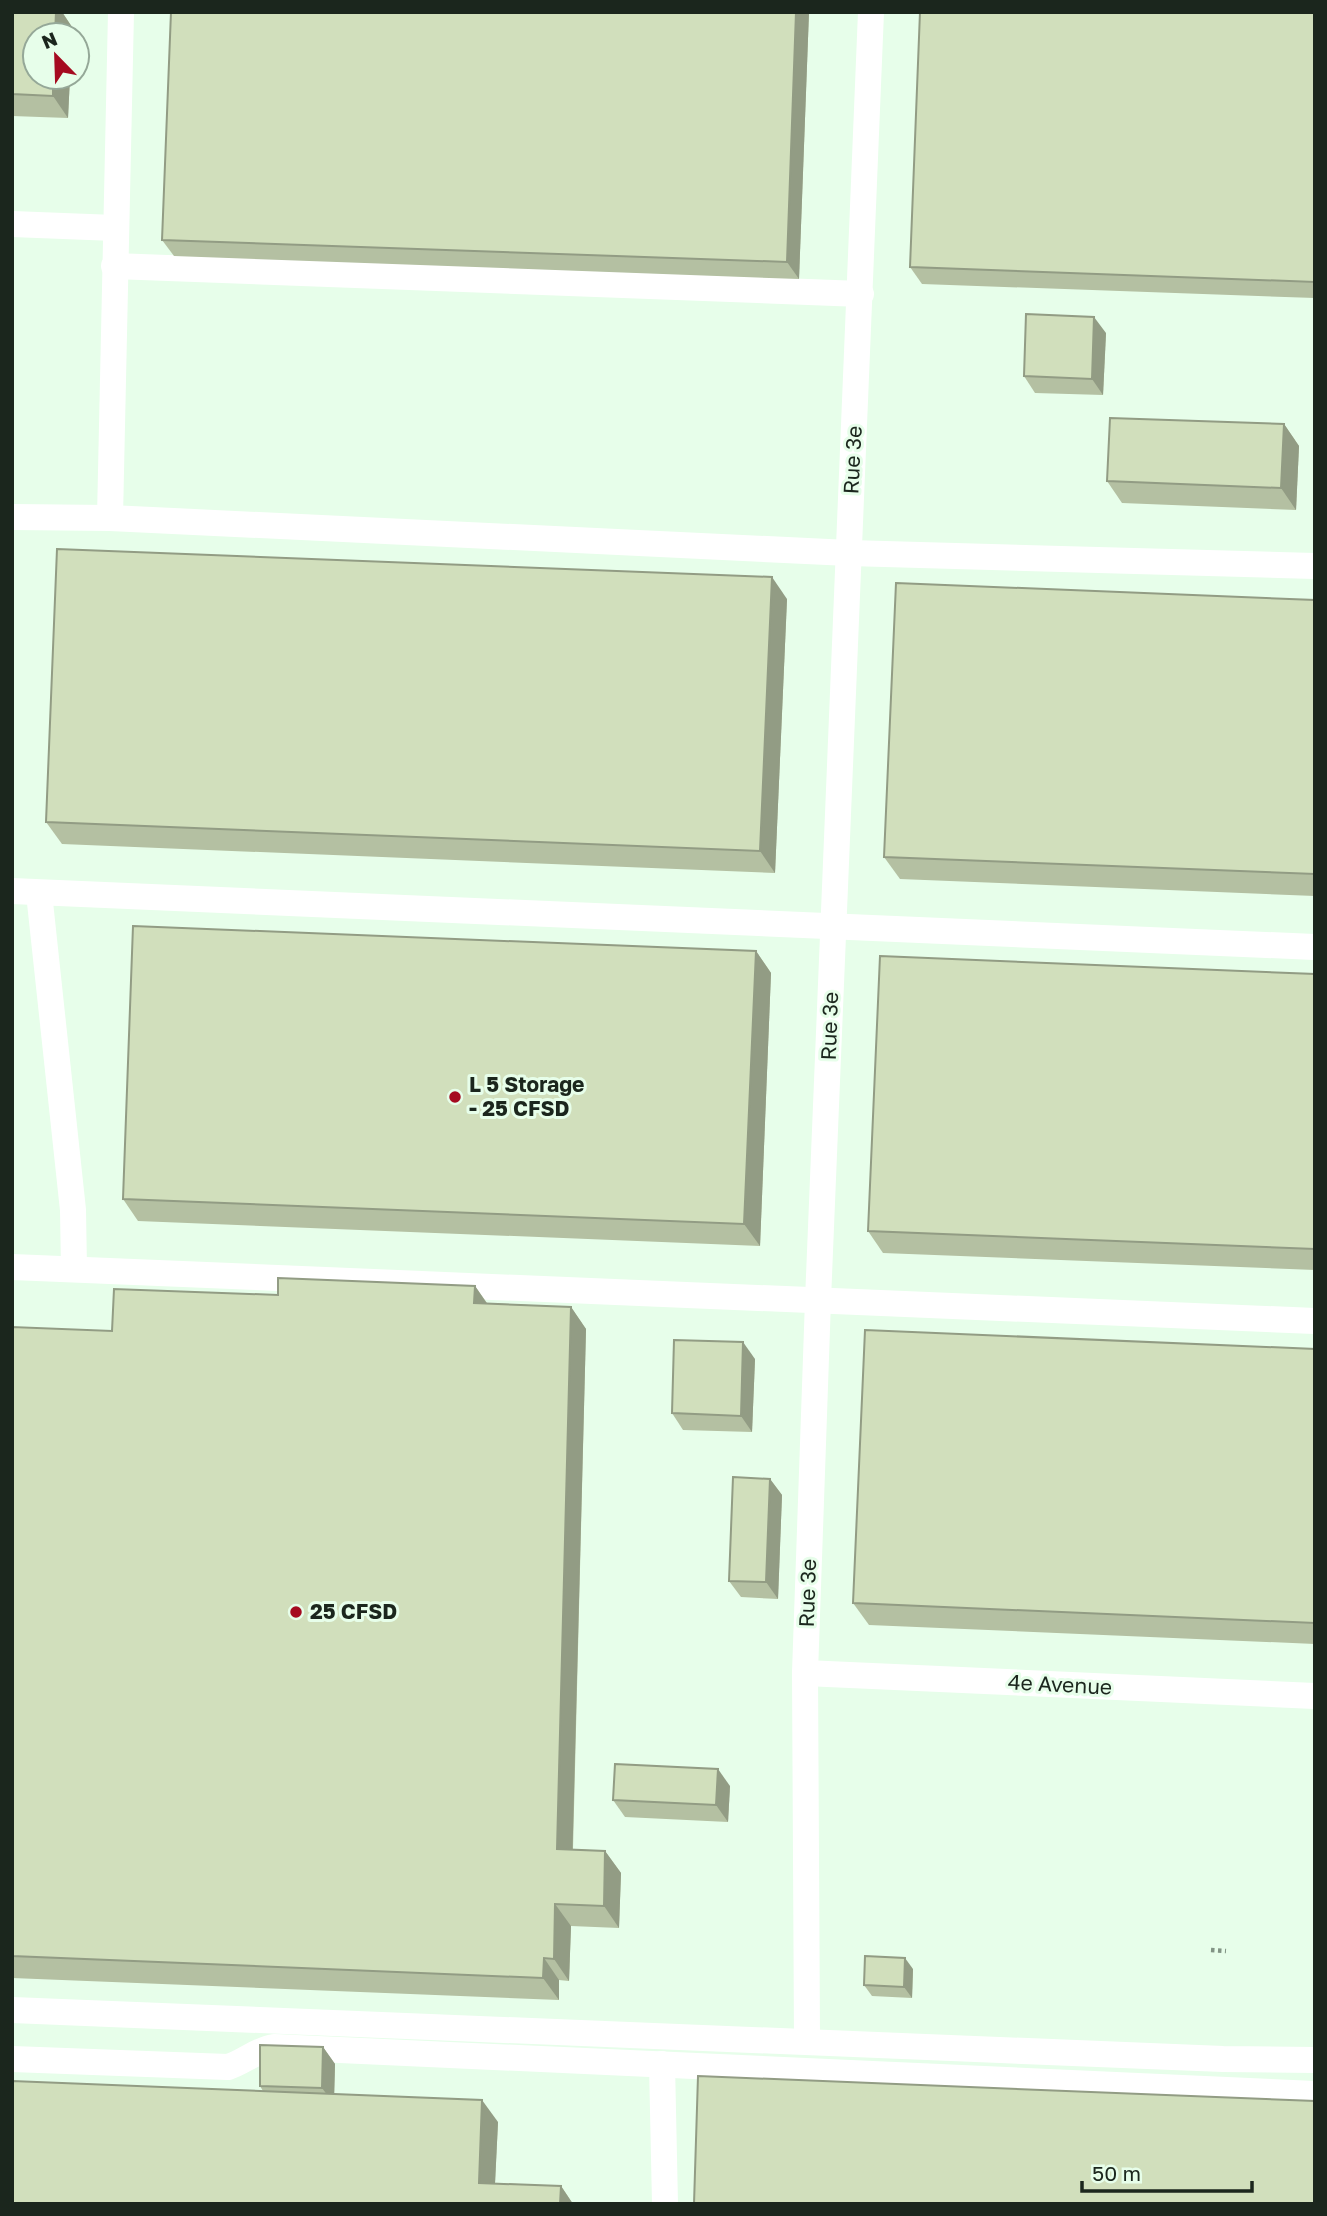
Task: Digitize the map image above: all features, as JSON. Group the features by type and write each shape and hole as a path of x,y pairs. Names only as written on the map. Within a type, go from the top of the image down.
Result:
{"lane":[{"path":"110,517 121,12"},
{"name":"Rue 3e","path":"807,2041 805,1673 871,12"},
{"path":"12,224 115,228"},
{"path":"114,266 861,294"},
{"path":"12,517 110,517 849,553 1315,566"},
{"path":"12,891 1315,947"},
{"path":"38,893 74,1210 74,1269"},
{"path":"12,1267 1315,1321"},
{"name":"4e Avenue","path":"805,1673 1315,1696"},
{"path":"12,2010 1223,2059 1315,2060"},
{"path":"12,2059 228,2067 274,2046 1315,2094"},
{"path":"662,2064 665,2204"}],"path":[{"path":"1211,1950 1226,1951"}],"building":[{"path":"12,12 56,12 56,21 21,21 21,91 53,91 53,96 12,94"},
{"path":"171,12 796,12 787,262 162,240"},
{"path":"920,12 1315,12 1315,282 910,267"},
{"path":"1026,314 1094,317 1092,379 1024,376"},
{"path":"1110,418 1284,424 1281,488 1107,481"},
{"path":"57,549 772,577 760,851 46,822"},
{"path":"896,583 1315,600 1315,874 884,857"},
{"name":"L 5 Storage - 25 CFSD","path":"133,926 756,951 744,1224 123,1199"},
{"path":"880,956 1315,974 1315,1249 868,1231"},
{"name":"25 CFSD","path":"278,1278 475,1286 474,1303 571,1307 557,1849 605,1851 604,1906 555,1904 554,1959 544,1958 543,1978 12,1956 12,1327 112,1331 114,1289 278,1295"},
{"path":"865,1330 1315,1349 1315,1623 853,1603"},
{"path":"674,1340 743,1342 741,1416 672,1413"},
{"path":"733,1477 770,1479 766,1582 729,1581"},
{"path":"615,1764 718,1769 716,1805 613,1800"},
{"path":"865,1956 905,1958 904,1987 864,1985"},
{"path":"260,2045 323,2047 322,2088 260,2086"},
{"path":"698,2076 1315,2101 1315,2204 694,2204"},
{"path":"12,2081 482,2100 479,2183 561,2186 560,2204 12,2204"}],"place":[{"name":"L 5 Storage - 25 CFSD","path":"455,1097"},
{"name":"25 CFSD","path":"296,1612"}]}
